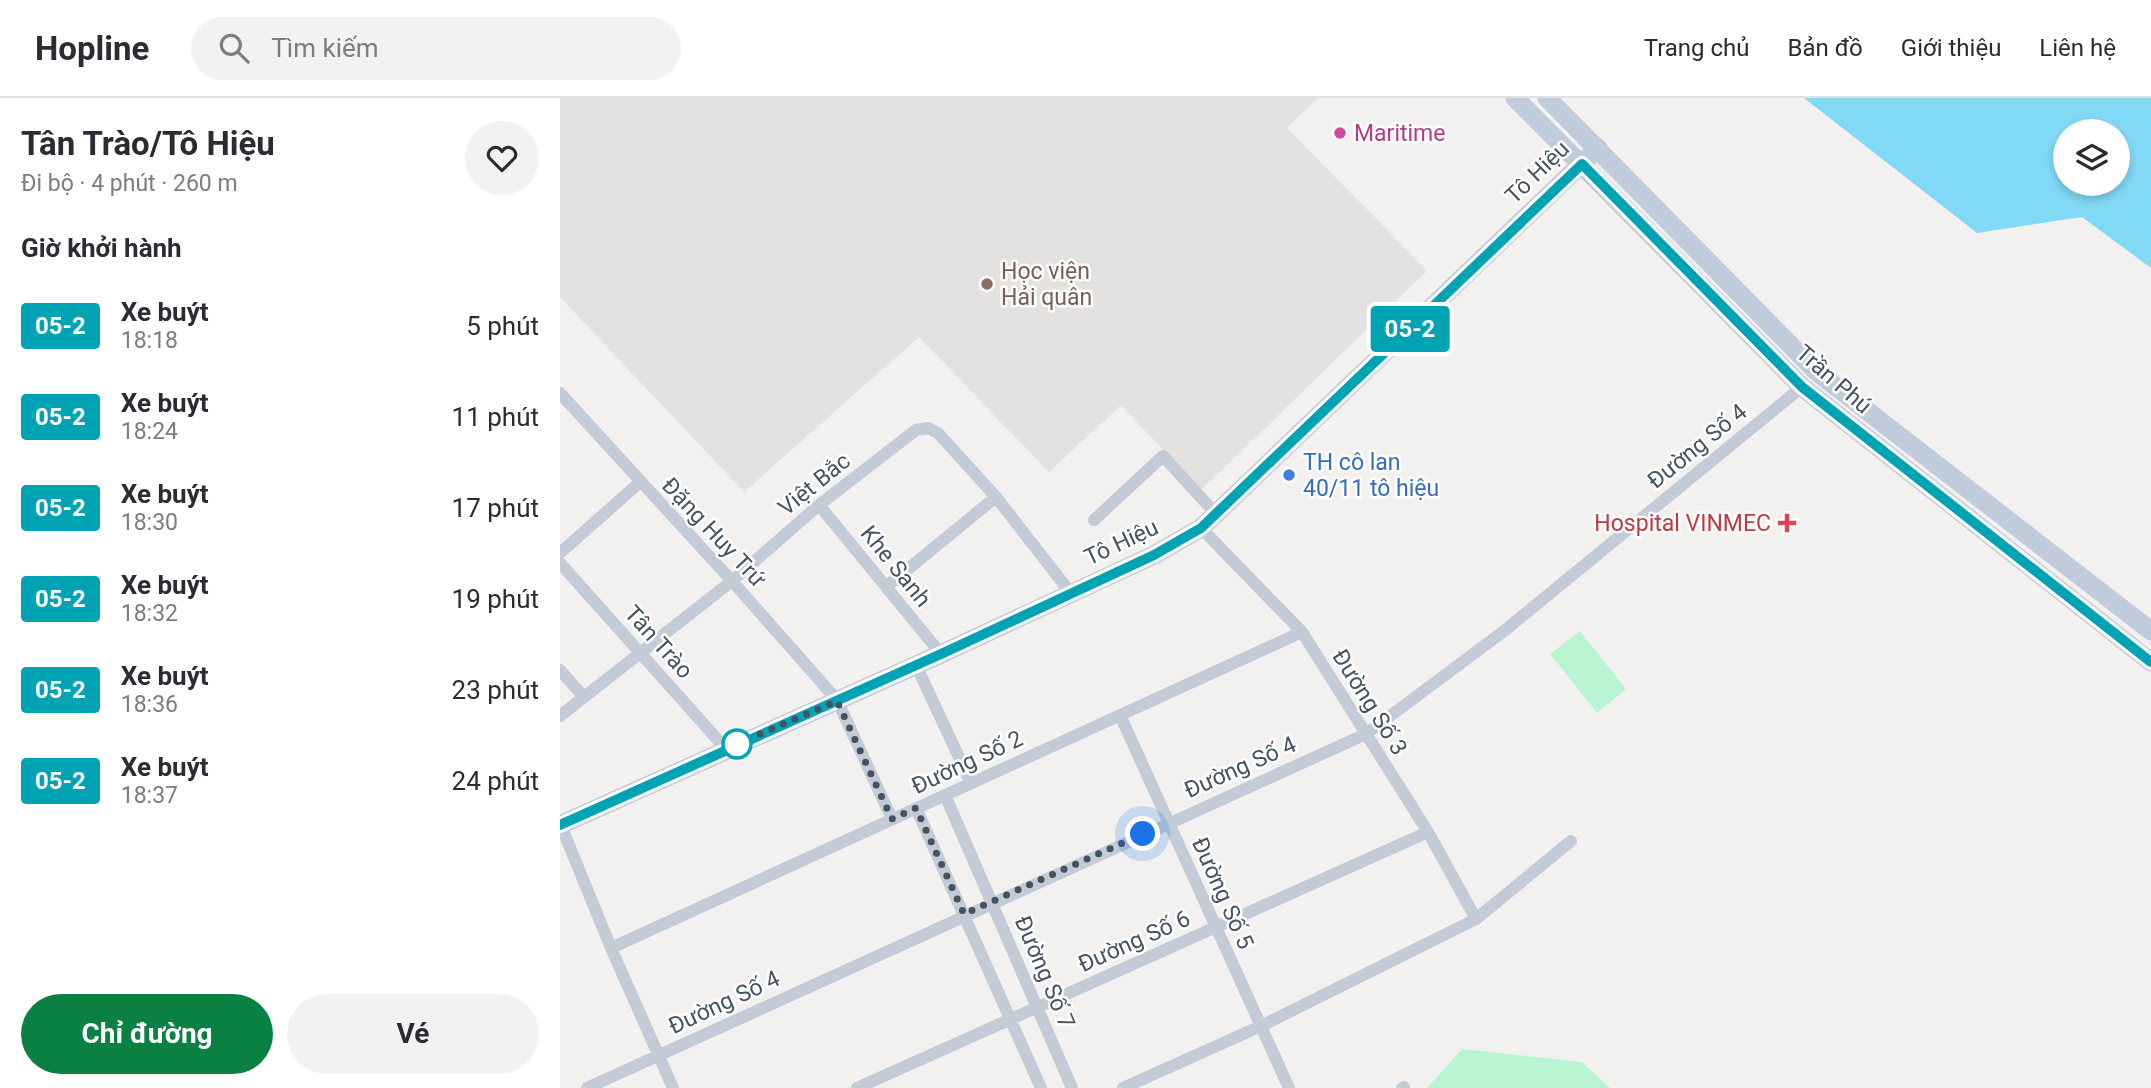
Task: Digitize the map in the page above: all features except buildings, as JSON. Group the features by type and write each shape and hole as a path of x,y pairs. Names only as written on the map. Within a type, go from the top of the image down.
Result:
{"main road":[{"name":"Trần Phú","path":"1516,98 1802,387 2151,662"},
{"name":"Trần Phú","path":"1547,98 1817,372 2151,631"},
{"name":"Tô Hiệu","path":"560,824 941,654 1069,592 1154,555 1209,521 1598,148"},
{"path":"1802,387 1817,372"}],"street":[{"name":"Đường Số 4","path":"586,1088 964,914 1366,734 1504,631 1802,387"},
{"name":"Đặng Huy Trứ","path":"560,393 639,483 732,581 837,701 892,819"},
{"name":"Việt Bắc","path":"560,716 732,581 819,505 916,430 928,428 938,433 996,498 1069,592"},
{"name":"Đường Số 3","path":"1094,520 1163,456 1209,521 1302,632 1427,832 1476,919"},
{"path":"560,553 639,483"},
{"path":"886,587 996,498"},
{"name":"Khe Sanh","path":"819,505 941,654"},
{"name":"Tân Trào","path":"560,563 726,749"},
{"name":"Đường Số 2","path":"611,948 1302,632"},
{"path":"916,665 971,783"},
{"path":"560,670 583,696"},
{"name":"Đường Số 5","path":"1120,715 1289,1088"},
{"name":"Đường Số 7","path":"945,795 1072,1088"},
{"path":"916,808 1041,1088"},
{"path":"560,824 673,1088"},
{"name":"Đường Số 6","path":"857,1088 1427,832"},
{"path":"1123,1088 1261,1026 1476,919 1571,841"}],"shaded area":[{"name":"Học viện Hải quân","path":"560,98 1318,98 1287,128 1427,271 1201,490 1121,405 1049,472 919,337 744,492 560,297"}],"green space":[{"path":"1580,631 1626,689 1597,713 1550,654"},
{"path":"1462,1049 1582,1062 1610,1088 1427,1088"}],"water":[{"path":"1804,98 2151,98 2151,268 2082,217 1977,233"}],"bus line":[{"name":"05-2","path":"560,825 941,654 1069,592 1154,555 1201,528 1582,164 1802,387 2151,662"}],"place":[{"name":"Maritime","path":"1340,133"},
{"name":"Học viện Hải quân","path":"987,284"},
{"name":"TH cô lan 40/11 tô hiệu","path":"1289,475"},
{"name":"Hospital VINMEC","path":"1787,523"}],"route":[{"path":"737,744 837,701 892,819 916,808 964,914 1143,834"}]}
